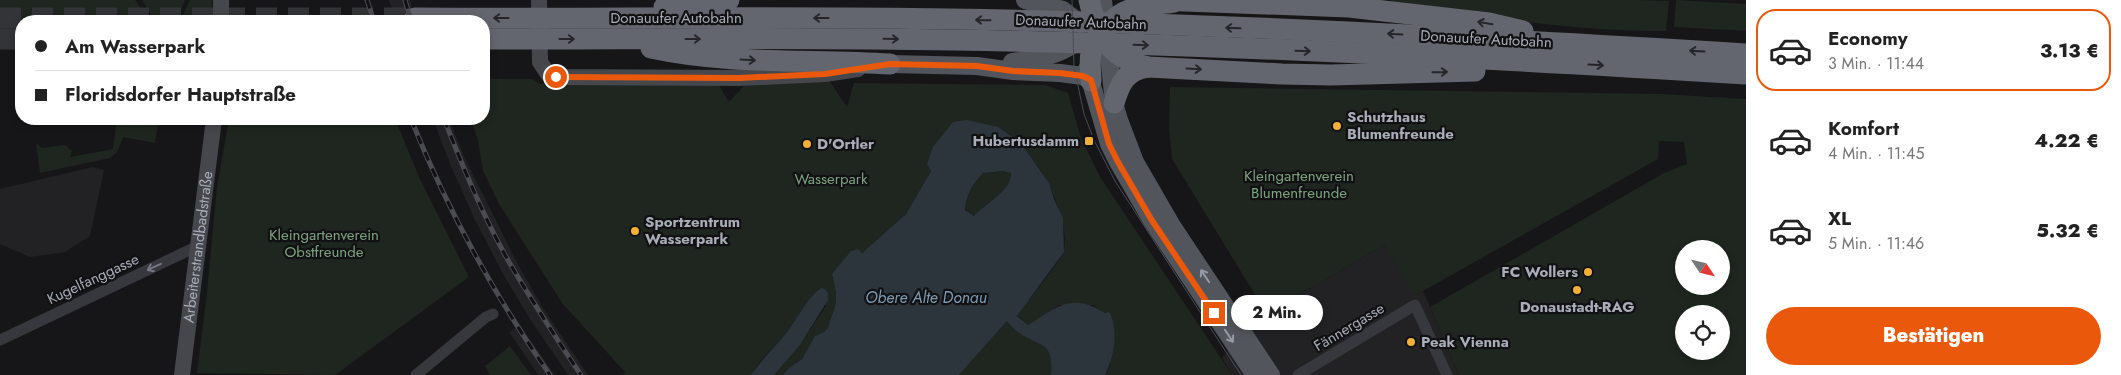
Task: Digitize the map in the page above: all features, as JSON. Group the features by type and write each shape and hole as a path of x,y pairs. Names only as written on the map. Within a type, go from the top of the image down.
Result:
{"highway":[{"path":"584,18 729,0"},
{"path":"1092,24 1136,8 1167,1 1295,4 1416,14 1489,23 1584,44"},
{"name":"Donauufer Autobahn","path":"490,18 878,18 1088,22 1345,32 1746,54"},
{"path":"1092,24 1134,63 1148,66 1332,75 1468,72 1550,62"},
{"path":"1091,80 1092,24"},
{"name":"Donauufer Autobahn","path":"490,39 897,39 1078,43 1550,62 1746,74"},
{"path":"609,39 692,56 752,60 831,60 890,64"},
{"path":"1114,103 1121,83 1128,75 1135,69 1148,66"}],"main road":[{"path":"1025,0 1092,24"},
{"path":"977,66 1038,59 1068,49 1092,24"},
{"path":"1092,24 1106,84 1125,138 1146,184 1271,375"},
{"path":"890,64 977,66 1013,71 1070,74 1083,76 1091,80 1109,144 1118,162 1151,219 1255,375"}],"street":[{"path":"221,0 221,15"},
{"path":"539,0 544,68 556,77 739,78 825,74 890,64"},
{"name":"Arbeiterstrandbadstraße","path":"182,375 213,125"},
{"name":"Kugelfanggasse","path":"0,340 198,246"},
{"name":"Fännergasse","path":"1298,375 1415,305 1446,375"},
{"path":"416,375 486,316 493,314"}],"shaded area":[{"path":"389,0 410,0 414,15 394,15"},
{"path":"435,125 451,125 464,156 516,261 543,308 588,375 568,375 528,316 502,272 474,218"},
{"path":"93,167 104,170 90,236 65,252 30,257 0,244 0,189"},
{"path":"1384,245 1416,295 1423,291 1459,375 1232,375 1222,358 1252,321 1265,311 1316,285"},
{"path":"520,325 555,375 538,375 509,332"}],"green space":[{"path":"0,0 135,0 146,15 15,15 15,48 10,48 0,39"},
{"path":"142,0 185,0 179,15 151,15"},
{"path":"190,0 212,0 212,15 183,15"},
{"path":"1391,0 1669,1 1666,31 1563,26 1425,8 1391,2"},
{"path":"1676,0 1746,4 1746,31 1674,27"},
{"name":"Wasserpark","path":"825,74 847,107 854,83 1045,85 1068,93 1081,138 1100,177 1232,375 1105,375 1110,366 1105,313 1093,305 1059,305 1028,325 1017,315 1051,272 1064,250 1064,229 1058,206 1048,183 1037,165 931,171 906,214 862,253 832,274 836,303 828,327 824,332 815,336 802,359 783,375 774,375 800,345 826,306 815,293 788,331 751,375 624,375 625,372 562,303 499,204 483,171 478,140 473,125 490,125 490,79 532,79 540,84 719,85 729,102 752,77"},
{"name":"Kleingartenverein Blumenfreunde","path":"1170,87 1661,94 1746,99 1746,375 1459,375 1430,307 1664,173 1687,164 1684,142 1659,141 1658,159 1416,295 1412,292 1384,245 1316,285 1265,311 1172,159 1169,128"},
{"path":"116,125 158,125 155,143 123,137 117,152 110,158 40,173 36,143 42,148 65,145 72,151 70,157 113,149"},
{"name":"Kleingartenverein Obstfreunde","path":"228,125 398,125 420,179 469,277 335,375 197,373 217,187"},
{"path":"1003,171 1011,173 1010,180 997,197 974,216 965,209 971,190 983,173"},
{"path":"1007,321 1020,334 1046,348 1051,358 1051,375 959,375"},
{"path":"510,346 531,375 490,375 485,366"}],"water":[{"name":"Obere Alte Donau","path":"967,120 998,127 1020,142 1049,183 1063,218 1064,252 1017,316 1028,325 1056,308 1074,303 1083,303 1105,313 1109,312 1115,335 1111,360 1105,375 1051,375 1051,358 1046,348 1020,334 1007,321 959,375 783,375 802,359 815,336 824,332 828,327 836,303 832,274 851,251 858,249 862,253 906,214 931,171 927,164 933,147 953,122","holes":["1003,171 1011,173 1010,180 1002,192 974,216 965,210 971,190 983,173"]},
{"path":"821,288 825,289 828,293 828,300 800,345 774,375 751,375 787,332 802,309"}],"tunnel":[{"path":"0,18 15,18"},
{"path":"0,39 15,39"}],"tram line":[{"path":"1072,0 1074,67 1084,114 1094,140 1115,181 1241,375"}],"railway":[{"path":"367,0 372,15"},
{"path":"405,0 409,15"},
{"path":"413,125 440,186 473,251 529,345 550,375"},
{"path":"446,125 474,191 509,262 581,375"}],"place":[{"name":"Schutzhaus Blumenfreunde","path":"1337,126"},
{"name":"Hubertusdamm","path":"1089,141"},
{"name":"D'Ortler","path":"807,144"},
{"name":"Sportzentrum Wasserpark","path":"635,231"},
{"name":"FC Wollers","path":"1588,272"},
{"name":"Donaustadt-RAG","path":"1577,290"},
{"name":"Peak Vienna","path":"1411,342"}],"route":[{"path":"556,77 739,78 825,74 890,64 977,66 1013,71 1070,74 1089,78 1109,144 1118,162 1151,219 1214,313"}]}
